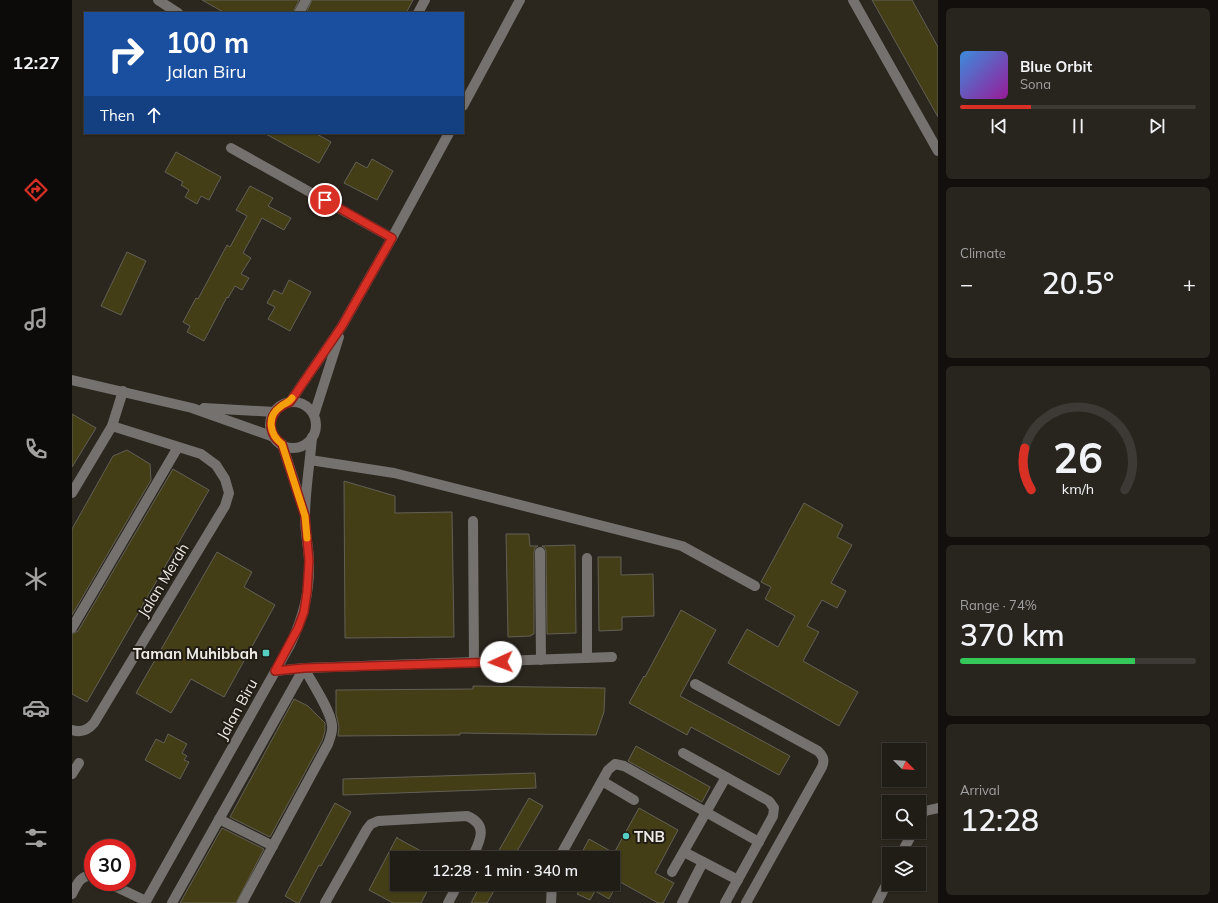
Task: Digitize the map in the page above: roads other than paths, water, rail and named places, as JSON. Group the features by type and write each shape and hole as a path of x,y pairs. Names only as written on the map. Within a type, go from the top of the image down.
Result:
{"street":[{"path":"300,12 306,0"},
{"path":"419,12 425,0"},
{"path":"464,104 520,0"},
{"path":"853,0 938,151"},
{"path":"161,1 177,12"},
{"path":"290,402 342,326 448,134"},
{"path":"231,148 392,238"},
{"path":"314,415 342,326"},
{"path":"72,380 192,408 274,437 288,447 302,446 312,437 316,430 314,415 304,404 297,402 284,404 275,412 271,424 274,437"},
{"path":"72,493 112,426 123,392"},
{"path":"192,408 275,412"},
{"name":"Jalan Merah","path":"72,730 77,732 83,731 94,723 225,506 229,493 225,479 216,465 201,454 112,426"},
{"name":"Jalan Biru","path":"145,902 275,671 298,628 304,612 309,561 305,516 312,437"},
{"name":"Jalan Biru","path":"282,444 305,516"},
{"path":"72,628 178,447"},
{"path":"310,460 394,473 682,546 755,586"},
{"path":"473,521 474,663"},
{"path":"540,552 541,660"},
{"path":"587,558 587,658"},
{"path":"275,671 304,668 612,657"},
{"path":"172,903 304,668"},
{"path":"242,903 328,744 331,735 332,726 328,714 304,668"},
{"path":"695,684 818,751 824,762 746,903"},
{"path":"683,753 772,804 774,812 773,816 725,903"},
{"path":"72,774 79,762"},
{"path":"563,851 611,767 619,764 759,842"},
{"path":"672,872 726,777"},
{"path":"602,781 634,800"},
{"path":"926,811 938,808"},
{"path":"325,903 366,829 371,824 378,821 467,816 474,819 479,824 482,833 475,851"},
{"path":"219,819 273,846"},
{"path":"684,852 738,880"},
{"path":"682,903 703,862"},
{"path":"72,894 84,877"},
{"path":"124,891 145,902"},
{"path":"448,903 454,891"},
{"path":"551,903 552,891"},
{"path":"877,903 883,891"}],"place":[{"name":"Taman Muhibbah","path":"266,653"},
{"name":"TNB","path":"626,836"}]}
